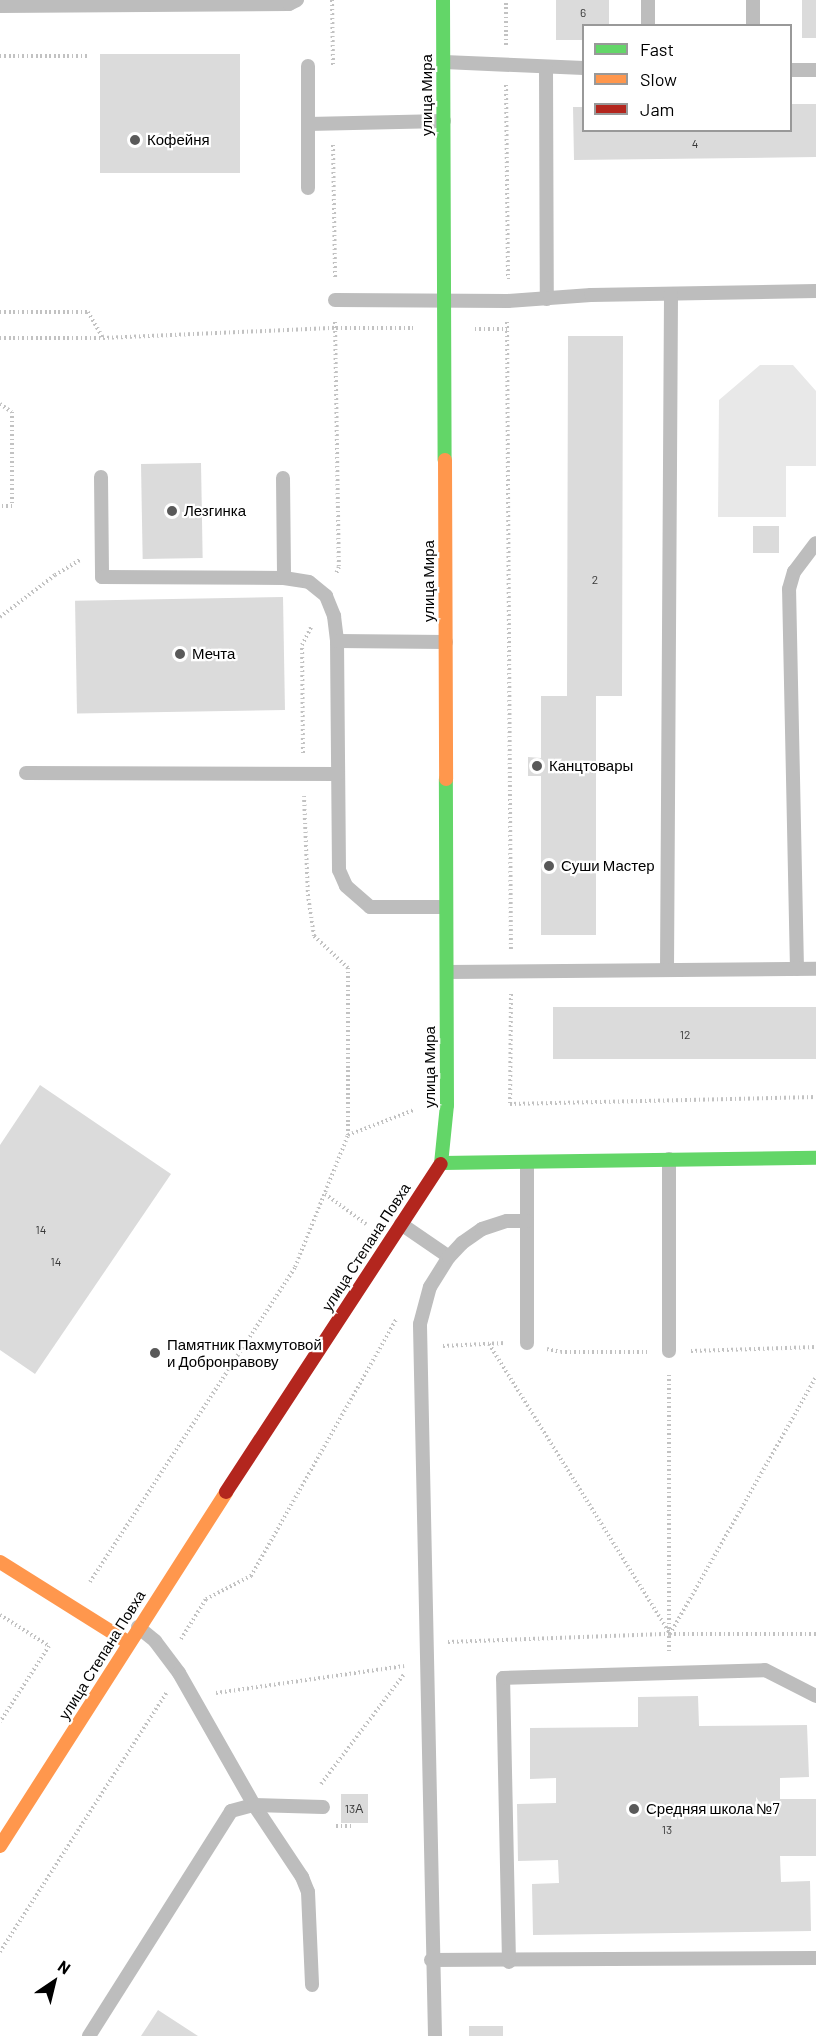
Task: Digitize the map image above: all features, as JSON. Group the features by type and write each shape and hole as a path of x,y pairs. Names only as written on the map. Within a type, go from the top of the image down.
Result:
{"street":[{"name":"улица Мира","path":"442,1162 447,1105 443,0"},
{"path":"442,1162 816,1158"},
{"name":"улица Степана Повха","path":"0,1846 138,1627 442,1162"},
{"path":"0,1562 129,1643"}],"lane":[{"path":"0,6 290,4 297,0"},
{"path":"648,0 648,24"},
{"path":"753,0 753,24"},
{"path":"444,62 582,68"},
{"path":"308,66 308,188"},
{"path":"546,68 547,299"},
{"path":"792,70 816,70"},
{"path":"308,124 444,121"},
{"path":"335,300 508,302 591,295 816,291"},
{"path":"667,970 671,294"},
{"path":"101,477 102,577 284,578 309,582 326,596 334,616 337,641 339,870 346,886 370,907 445,907"},
{"path":"284,478 284,578"},
{"path":"798,969 789,589 794,572 816,543"},
{"path":"337,641 446,642"},
{"path":"26,773 338,774"},
{"path":"447,972 816,969"},
{"path":"669,1159 669,1351"},
{"path":"527,1160 527,1343"},
{"path":"435,2036 431,1960 420,1347 424,1303 430,1287 448,1257 482,1228 507,1221 527,1221"},
{"path":"401,1224 448,1257"},
{"path":"138,1627 155,1641 179,1673 254,1805 302,1877 308,1892 312,1985"},
{"path":"509,1962 503,1678 765,1670 816,1696"},
{"path":"88,2036 231,1811 254,1805 323,1807"},
{"path":"431,1960 509,1962 816,1958"}],"path":[{"path":"506,0 510,1104 816,1098"},
{"path":"0,56 88,56"},
{"path":"0,312 88,312 103,338"},
{"path":"0,339 103,338 336,328"},
{"path":"0,404 12,412 12,506 0,506"},
{"path":"0,617 55,575 101,547"},
{"path":"88,1585 295,1267 348,1135 348,968 314,936 308,896 303,774 302,645 339,567"},
{"path":"348,1135 424,1107"},
{"path":"325,1194 367,1225"},
{"path":"169,1658 206,1599 251,1576 398,1317"},
{"path":"420,1347 527,1343 561,1352 816,1347"},
{"path":"489,1344 670,1634"},
{"path":"668,1674 670,1634 669,1351"},
{"path":"670,1634 816,1377"},
{"path":"0,1615 48,1646 0,1722"},
{"path":"427,1642 670,1634 816,1634"},
{"path":"192,1696 411,1665 304,1806"},
{"path":"0,1952 179,1673"}],"shaded area":[{"path":"760,365 793,365 816,391 816,466 786,466 786,517 718,517 719,400"}],"building":[{"path":"556,0 609,0 609,24 582,24 582,40 556,40"},
{"path":"802,0 816,0 816,38 802,38"},
{"path":"100,54 240,54 240,173 100,173"},
{"path":"792,104 816,104 816,157 574,160 573,107 582,107 582,132 792,132"},
{"path":"568,336 623,336 622,696 596,696 596,935 541,935 541,776 528,776 528,757 541,758 541,696 567,696"},
{"name":"Лезгинка","path":"201,463 203,558 143,559 141,464"},
{"path":"753,526 779,526 779,553 753,553"},
{"name":"Мечта","path":"283,597 285,710 77,714 75,601"},
{"path":"553,1007 816,1007 816,1059 553,1059"},
{"path":"40,1085 171,1174 35,1374 0,1350 0,1145"},
{"path":"698,1696 699,1726 807,1725 809,1777 780,1778 780,1799 816,1799 816,1856 780,1856 781,1882 810,1881 811,1931 533,1935 532,1884 559,1883 558,1860 518,1861 517,1804 556,1803 556,1778 530,1779 530,1728 638,1727 638,1697"},
{"path":"341,1794 368,1794 368,1823 341,1823"},
{"path":"158,2010 198,2036 141,2036"},
{"path":"469,2026 503,2026 503,2036 469,2036"}],"traffic: fast":[{"path":"443,0 445,460"},
{"path":"441,1164 447,1105 446,779"},
{"path":"442,1163 816,1158"}],"traffic: slow":[{"path":"445,460 446,779"},
{"path":"0,1846 226,1492"},
{"path":"0,1562 129,1643"}],"traffic: jam":[{"path":"226,1492 441,1164"}],"place":[{"name":"Кофейня","path":"135,140"},
{"name":"Лезгинка","path":"172,511"},
{"name":"Мечта","path":"180,654"},
{"name":"Канцтовары","path":"537,766"},
{"name":"Суши Мастер","path":"549,866"},
{"name":"Памятник Пахмутовой и Добронравову","path":"155,1353"},
{"name":"Средняя школа №7","path":"634,1809"}]}
